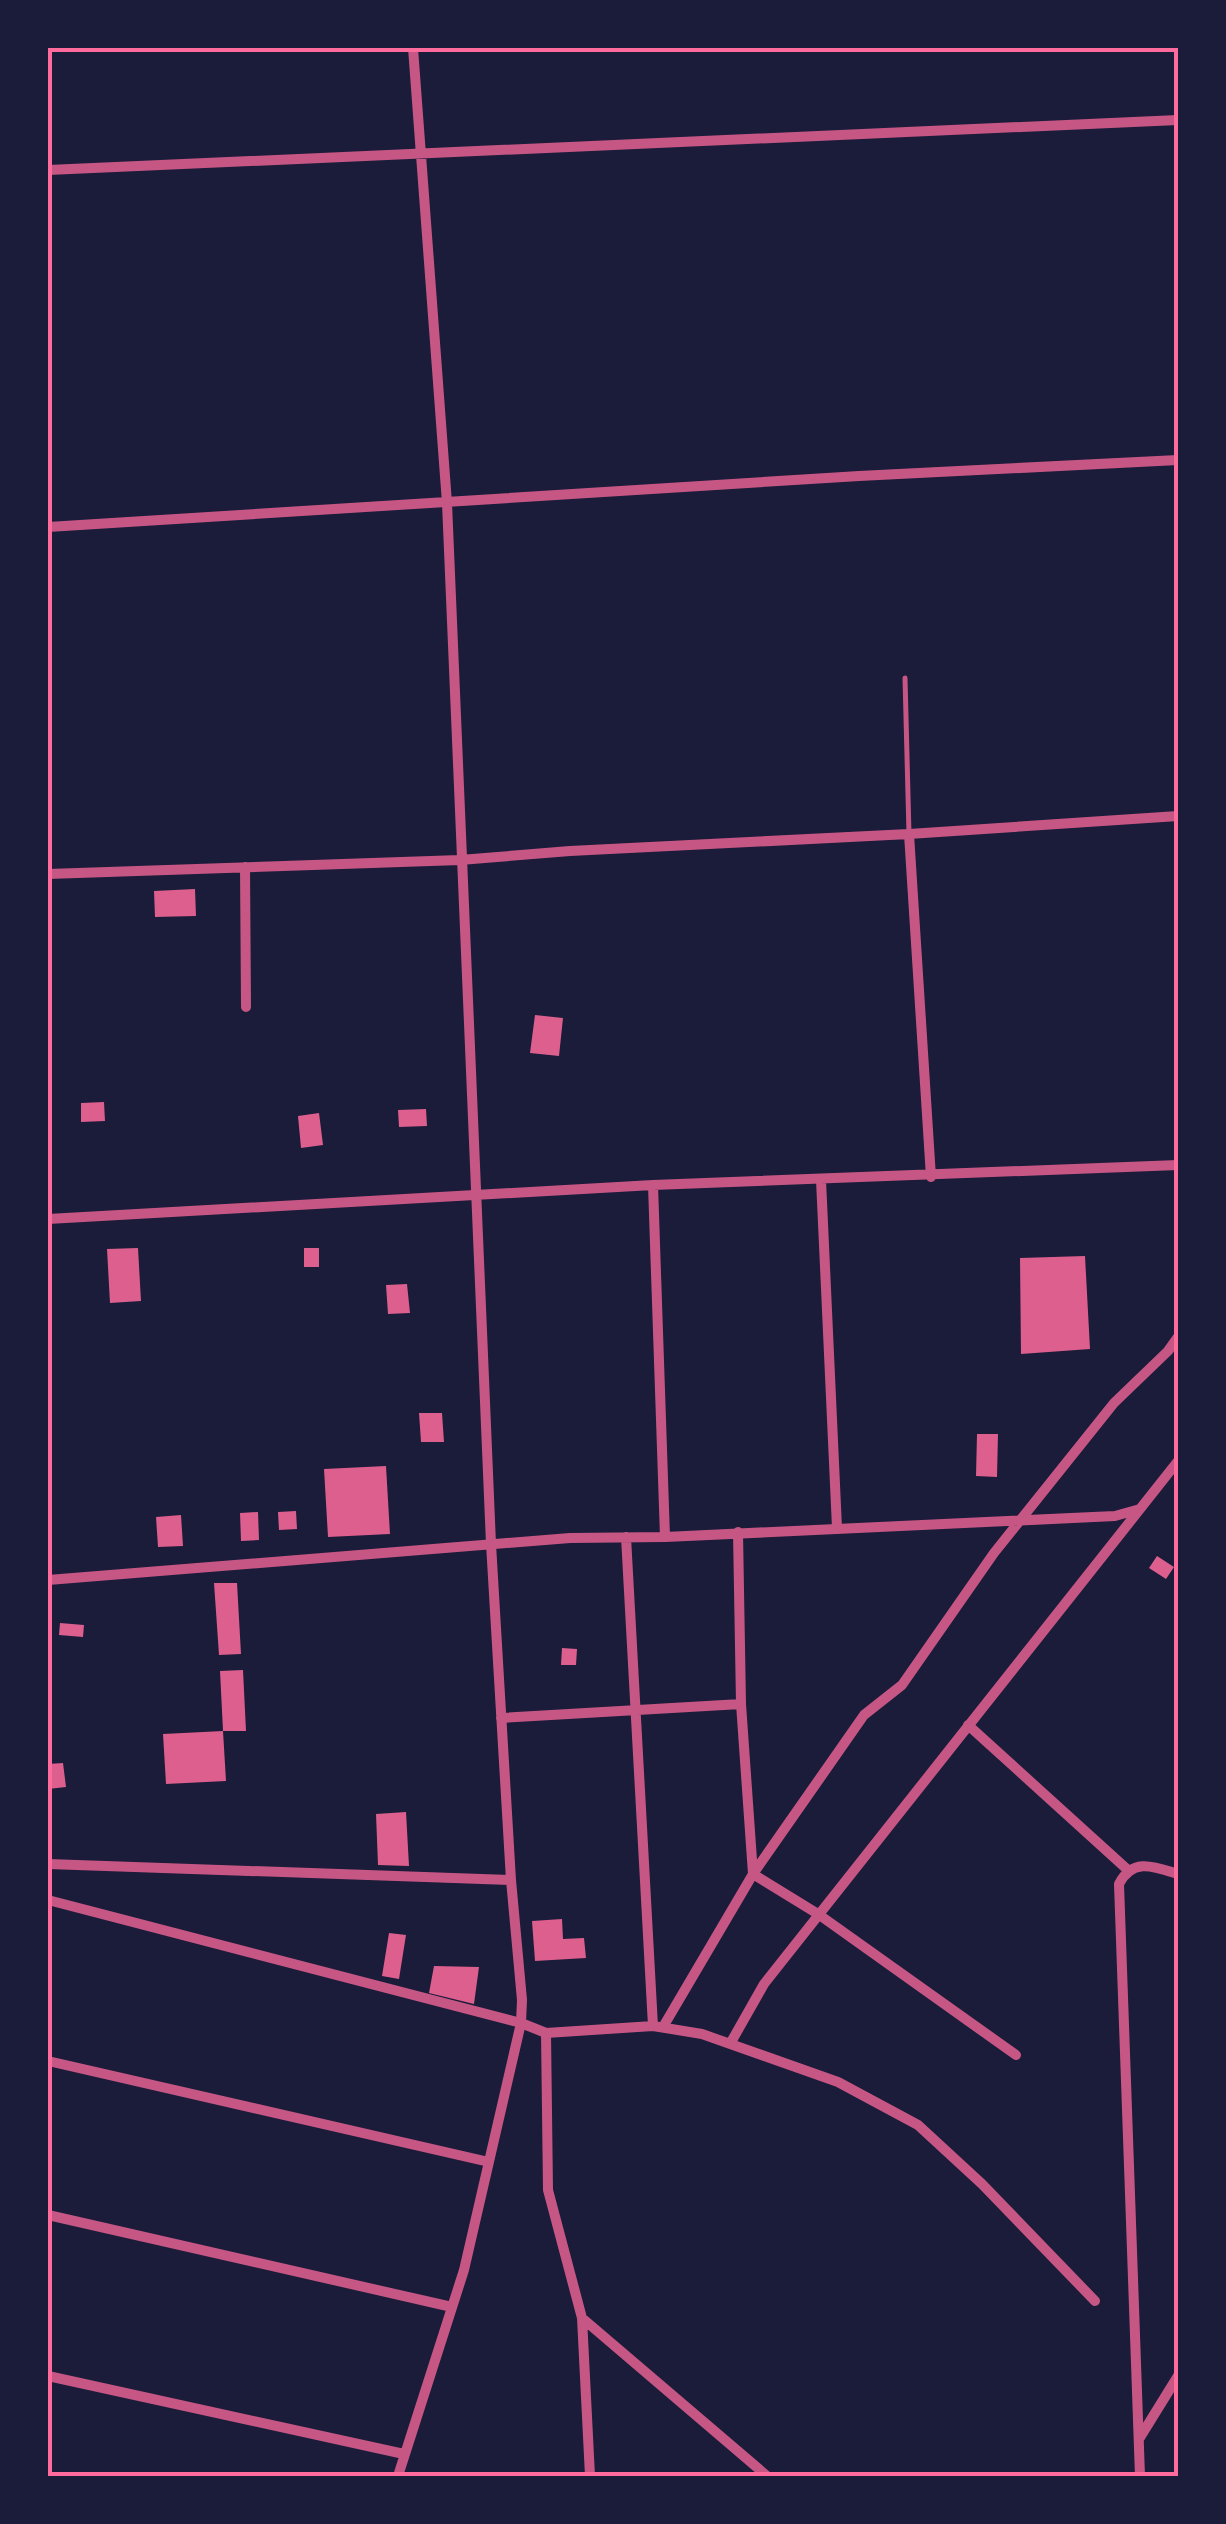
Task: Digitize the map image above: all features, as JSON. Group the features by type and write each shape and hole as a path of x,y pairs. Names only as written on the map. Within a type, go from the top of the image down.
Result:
{"street":[{"path":"398,2476 452,2307 521,2023 522,2000 491,1544 447,503 413,48"},
{"path":"48,170 1178,120"},
{"path":"48,527 1178,460"},
{"path":"48,874 460,860 1178,816"},
{"path":"909,834 931,1177"},
{"path":"245,867 246,1007"},
{"path":"48,1219 478,1194 1178,1165"},
{"path":"821,1180 837,1528"},
{"path":"653,1186 665,1537"},
{"path":"658,2027 753,1874 864,1715 902,1686 994,1552 1114,1403 1168,1352 1178,1336"},
{"path":"730,2044 764,1984 1140,1509 1174,1475 1178,1460"},
{"path":"48,1580 491,1544 1115,1516 1140,1509"},
{"path":"738,1532 741,1704 753,1874"},
{"path":"626,1537 658,2027"},
{"path":"501,1718 741,1704"},
{"path":"968,1724 1129,1871"},
{"path":"48,1864 511,1880"},
{"path":"1140,2476 1119,1884 1137,1866 1148,1865 1178,1874"},
{"path":"753,1874 818,1914 1016,2056"},
{"path":"48,1900 521,2023 546,2033 658,2027 702,2034 838,2082 918,2125 982,2184 1095,2302"},
{"path":"546,2033 548,2190 582,2318 590,2476"},
{"path":"48,2061 489,2162"},
{"path":"48,2216 452,2307"},
{"path":"582,2318 768,2476"},
{"path":"48,2376 404,2454"},
{"path":"1139,2440 1178,2376"}],"lane":[{"path":"905,678 909,834"}],"building":[{"path":"195,889 196,916 155,917 154,891"},
{"path":"535,1015 563,1018 559,1056 530,1053"},
{"path":"104,1102 105,1121 81,1122 81,1103"},
{"path":"426,1109 427,1126 399,1127 398,1110"},
{"path":"319,1113 323,1145 301,1148 298,1116"},
{"path":"138,1248 141,1301 110,1303 107,1249"},
{"path":"304,1248 319,1248 319,1267 304,1267"},
{"path":"1085,1256 1090,1349 1021,1354 1020,1258"},
{"path":"407,1284 410,1313 388,1314 386,1285"},
{"path":"419,1413 442,1413 444,1442 421,1442"},
{"path":"977,1434 998,1434 997,1477 976,1476"},
{"path":"386,1466 390,1534 328,1537 324,1469"},
{"path":"296,1511 297,1529 279,1530 278,1512"},
{"path":"258,1512 259,1540 241,1541 240,1513"},
{"path":"181,1515 183,1546 158,1547 156,1517"},
{"path":"1157,1556 1174,1567 1166,1579 1149,1568"},
{"path":"214,1583 237,1583 241,1654 219,1655"},
{"path":"60,1623 84,1625 83,1637 59,1635"},
{"path":"562,1648 577,1649 576,1665 561,1665"},
{"path":"243,1670 246,1731 223,1731 220,1671"},
{"path":"223,1731 226,1781 166,1784 163,1734"},
{"path":"63,1763 66,1787 48,1789 48,1764"},
{"path":"406,1812 409,1866 378,1865 376,1814"},
{"path":"562,1919 563,1939 584,1938 586,1958 535,1961 532,1921"},
{"path":"389,1933 406,1935 399,1979 382,1976"},
{"path":"434,1966 479,1967 474,2004 429,1993"}]}
